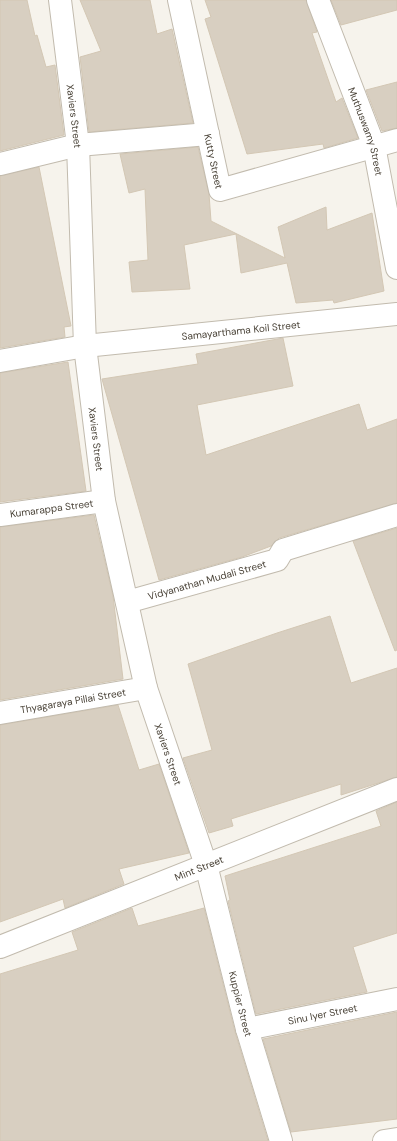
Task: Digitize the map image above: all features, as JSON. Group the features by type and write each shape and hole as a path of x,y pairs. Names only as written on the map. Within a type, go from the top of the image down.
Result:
{"street":[{"name":"Xaviers Street","path":"60,0 78,145 85,346 104,501 146,688 206,865"},
{"name":"Kutty Street","path":"179,0 220,190 397,140"},
{"name":"Muthuswamy Street","path":"318,0 374,146 397,268"},
{"path":"0,164 78,145 208,134"},
{"name":"Samayarthama Koil Street","path":"0,360 85,346 397,314"},
{"name":"Kumarappa Street","path":"0,515 104,501"},
{"name":"Vidyanathan Mudali Street","path":"127,602 277,560 283,550 397,515"},
{"name":"Thyagaraya Pillai Street","path":"0,713 146,688"},
{"name":"Mint Street","path":"0,947 397,789"},
{"name":"Kuppier Street","path":"206,865 247,1029 281,1141"},
{"name":"Sinu Iyer Street","path":"247,1029 397,999"},
{"path":"384,1141 397,1139"}],"building":[{"path":"0,0 27,0 35,36 37,35 46,67 55,65 64,135 0,151"},
{"path":"80,0 150,0 157,34 172,29 193,123 89,132 80,57 101,51"},
{"path":"205,0 306,0 317,32 312,33 336,102 342,98 358,138 324,148 323,144 247,154 205,19 211,17"},
{"path":"331,0 397,0 397,10 341,25"},
{"path":"397,82 397,128 382,131 366,90"},
{"path":"198,147 209,194 211,221 285,258 278,227 326,207 327,230 372,213 384,291 334,303 333,300 296,303 287,263 241,273 236,234 184,245 190,289 132,292 129,262 148,260 145,189 129,193 120,154"},
{"path":"39,167 71,326 64,327 65,337 0,348 0,176"},
{"path":"283,338 293,386 197,405 206,455 359,404 367,430 397,419 397,503 279,538 271,546 242,557 159,580 102,379 198,364 196,354"},
{"path":"68,362 86,491 0,502 0,373"},
{"path":"94,515 113,596 123,679 0,700 0,527"},
{"path":"397,528 397,650 395,651 353,541"},
{"path":"330,616 351,683 397,668 397,777 341,795 341,784 231,819 233,826 209,833 183,758 212,750 188,664"},
{"path":"118,705 139,770 159,764 189,853 119,869 124,884 65,908 63,899 0,922 0,725"},
{"path":"397,802 397,933 353,947 367,992 256,1014 228,901 230,900 225,876 381,826 376,811"},
{"path":"132,908 138,926 204,908 235,1032 268,1141 0,1141 0,974 78,950 72,932"},
{"path":"397,1012 397,1119 291,1132 263,1039"}]}
